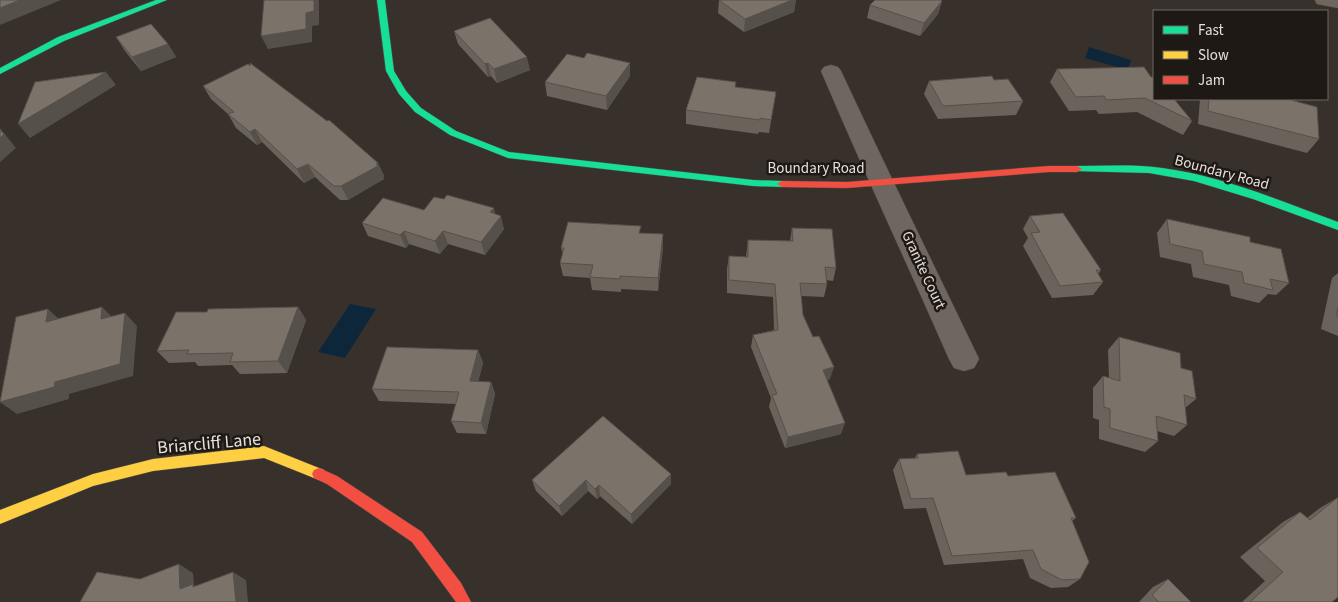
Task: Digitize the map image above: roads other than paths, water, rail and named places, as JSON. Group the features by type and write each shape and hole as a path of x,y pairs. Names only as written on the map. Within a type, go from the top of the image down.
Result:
{"street":[{"path":"0,71 61,39 163,0"},
{"name":"Boundary Road","path":"381,0 390,71 402,92 418,110 453,133 508,155 753,183 847,185 1049,169 1136,169 1172,173 1234,188 1338,226"},
{"path":"1324,0 1338,2"},
{"name":"Granite Court","path":"831,71 880,182 895,208 964,359"},
{"name":"Briarcliff Lane","path":"0,517 93,480 153,465 264,452 332,480 417,537 456,588 464,602"}],"water":[{"path":"1089,47 1131,60 1128,70 1085,58"},
{"path":"350,304 376,309 345,358 318,352"}]}
